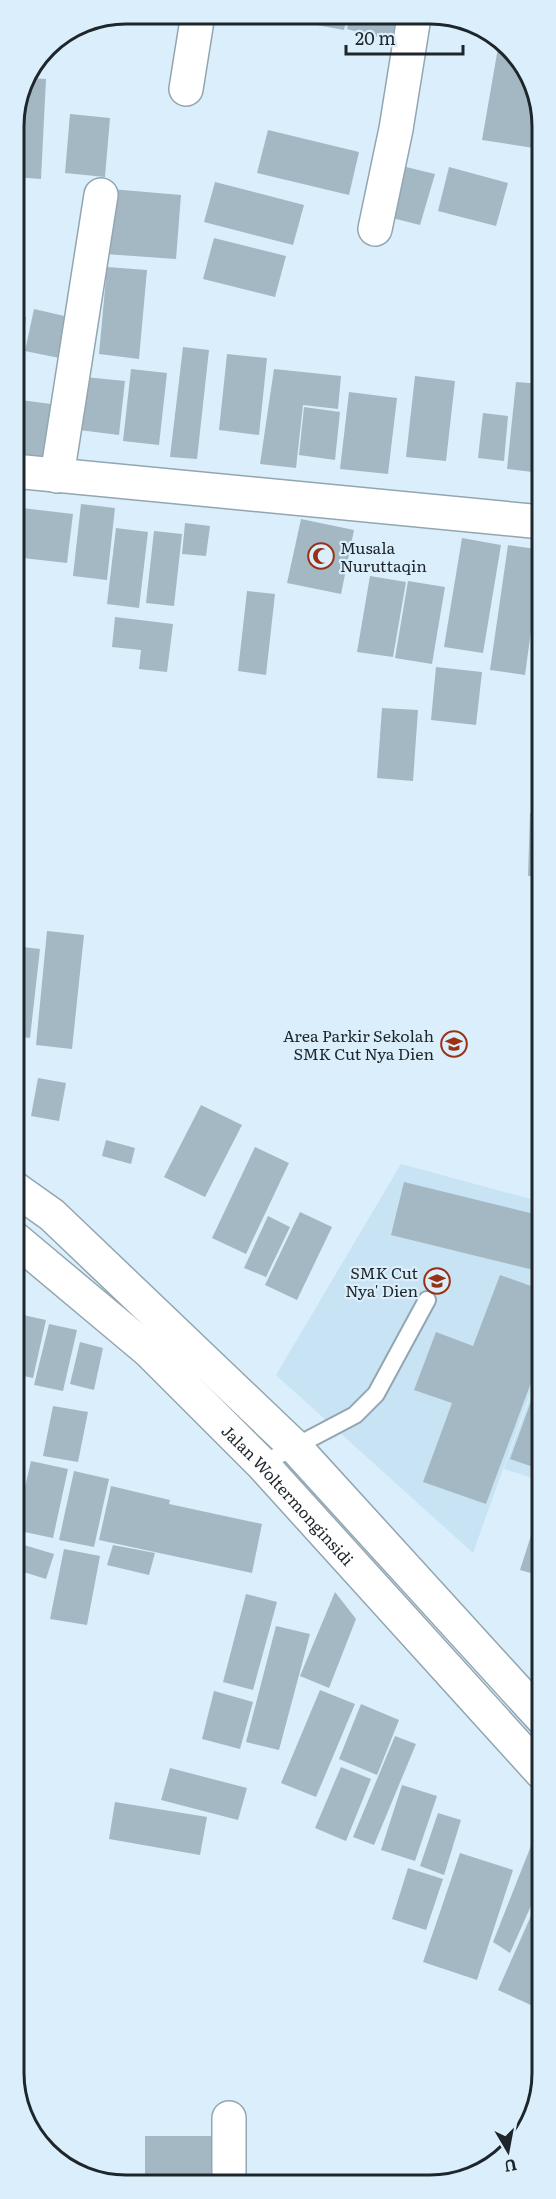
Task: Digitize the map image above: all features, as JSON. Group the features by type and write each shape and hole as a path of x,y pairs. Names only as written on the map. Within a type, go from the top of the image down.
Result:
{"main road":[{"path":"186,89 196,24"},
{"path":"375,229 396,129 413,24"},
{"path":"57,476 101,195"},
{"path":"24,472 532,521"},
{"path":"24,1195 52,1215 295,1447 532,1707"},
{"name":"Jalan Woltermonginsidi","path":"24,1246 149,1351 262,1464 532,1762"},
{"path":"229,2175 230,2118"}],"lane":[{"path":"262,1464 355,1415 376,1394 427,1300"}],"shaded area":[{"name":"SMK Cut Nya' Dien","path":"401,1164 532,1199 532,1388 473,1553 276,1375"},
{"path":"532,1392 532,1478 504,1469"}],"building":[{"path":"311,24 345,24 344,30"},
{"path":"348,24 400,24 396,42 347,29"},
{"path":"498,50 515,69 529,99 532,148 482,140"},
{"path":"36,78 46,79 41,179 24,178 24,119 27,99"},
{"path":"70,114 110,118 105,177 65,173"},
{"path":"268,130 359,152 349,195 257,173"},
{"path":"402,166 435,174 420,225 388,217"},
{"path":"449,167 508,183 496,226 438,211"},
{"path":"215,182 304,205 293,245 204,222"},
{"path":"111,189 181,195 176,259 105,254"},
{"path":"214,238 286,256 275,297 203,279"},
{"path":"107,267 147,270 139,359 99,354"},
{"path":"34,309 73,318 64,359 25,351"},
{"path":"183,347 209,350 197,459 170,457"},
{"path":"227,354 267,358 259,435 219,430"},
{"path":"131,369 167,373 159,445 123,441"},
{"path":"274,369 341,376 338,409 303,405 296,468 260,464"},
{"path":"415,376 455,381 446,461 406,457"},
{"path":"85,377 125,381 119,435 79,430"},
{"path":"516,382 532,383 532,472 507,469"},
{"path":"349,392 397,398 388,474 340,469"},
{"path":"24,401 59,405 53,458 24,454"},
{"path":"304,407 340,412 335,460 299,455"},
{"path":"483,413 508,416 504,461 478,458"},
{"path":"81,504 115,508 107,580 73,576"},
{"path":"24,508 73,514 67,563 24,558"},
{"name":"Musala Nuruttaqin","path":"301,519 354,530 341,594 287,583"},
{"path":"185,523 210,526 206,556 182,554"},
{"path":"116,528 148,532 139,608 107,604"},
{"path":"154,531 182,534 174,606 146,603"},
{"path":"462,538 501,545 483,653 444,647"},
{"path":"508,545 532,549 532,624 525,675 490,670"},
{"path":"370,576 406,582 393,657 357,652"},
{"path":"408,581 445,587 432,664 395,658"},
{"path":"247,591 275,594 266,675 238,671"},
{"path":"115,617 173,624 167,672 139,669 141,650 112,647"},
{"path":"436,667 482,672 476,725 431,720"},
{"path":"382,708 418,710 413,781 377,778"},
{"path":"530,813 532,813 532,876 528,876"},
{"path":"47,931 84,935 72,1049 36,1045"},
{"path":"24,947 40,949 30,1038 24,1037"},
{"path":"38,1078 66,1083 59,1121 31,1116"},
{"path":"201,1105 242,1125 205,1197 164,1177"},
{"path":"106,1140 135,1148 131,1164 102,1156"},
{"path":"255,1147 289,1163 246,1254 212,1238"},
{"path":"404,1182 532,1214 532,1270 391,1235"},
{"path":"300,1212 332,1227 297,1300 265,1285"},
{"path":"268,1216 290,1227 266,1277 244,1268"},
{"path":"500,1275 532,1286 532,1380 486,1504 423,1482 452,1403 414,1390 436,1332 473,1346"},
{"path":"24,1315 46,1320 33,1378 24,1376"},
{"path":"49,1324 77,1330 63,1391 34,1385"},
{"path":"80,1342 103,1348 94,1390 70,1384"},
{"path":"532,1398 532,1467 510,1459"},
{"path":"53,1406 88,1412 78,1462 43,1456"},
{"path":"31,1461 68,1469 53,1538 24,1532 24,1491"},
{"path":"74,1471 109,1479 94,1547 59,1540"},
{"path":"111,1486 170,1500 169,1504 262,1524 252,1573 99,1540"},
{"path":"532,1532 532,1573 520,1570"},
{"path":"24,1545 54,1554 46,1579 24,1572"},
{"path":"113,1545 155,1553 149,1575 107,1565"},
{"path":"64,1549 100,1556 87,1625 50,1619"},
{"path":"335,1592 356,1619 329,1688 300,1676"},
{"path":"246,1594 277,1602 253,1690 223,1682"},
{"path":"276,1626 310,1634 279,1750 246,1742"},
{"path":"320,1690 355,1704 316,1797 281,1783"},
{"path":"214,1691 253,1702 240,1749 202,1739"},
{"path":"361,1704 399,1720 377,1775 339,1759"},
{"path":"395,1736 416,1744 374,1845 353,1837"},
{"path":"341,1767 371,1779 346,1841 315,1828"},
{"path":"170,1768 247,1788 238,1820 161,1800"},
{"path":"402,1785 437,1796 415,1861 381,1850"},
{"path":"115,1802 207,1817 200,1855 109,1839"},
{"path":"438,1813 461,1820 444,1875 420,1866"},
{"path":"532,1843 532,1904 510,1953 493,1942"},
{"path":"460,1853 513,1870 477,1980 423,1962"},
{"path":"408,1868 443,1879 426,1930 392,1919"},
{"path":"532,1914 532,2006 498,1990"},
{"path":"145,2136 217,2136 217,2175 145,2175"}],"place":[{"name":"Musala Nuruttaqin","path":"321,556"},
{"name":"Area Parkir Sekolah SMK Cut Nya Dien","path":"454,1044"},
{"name":"SMK Cut Nya' Dien","path":"437,1281"}]}
